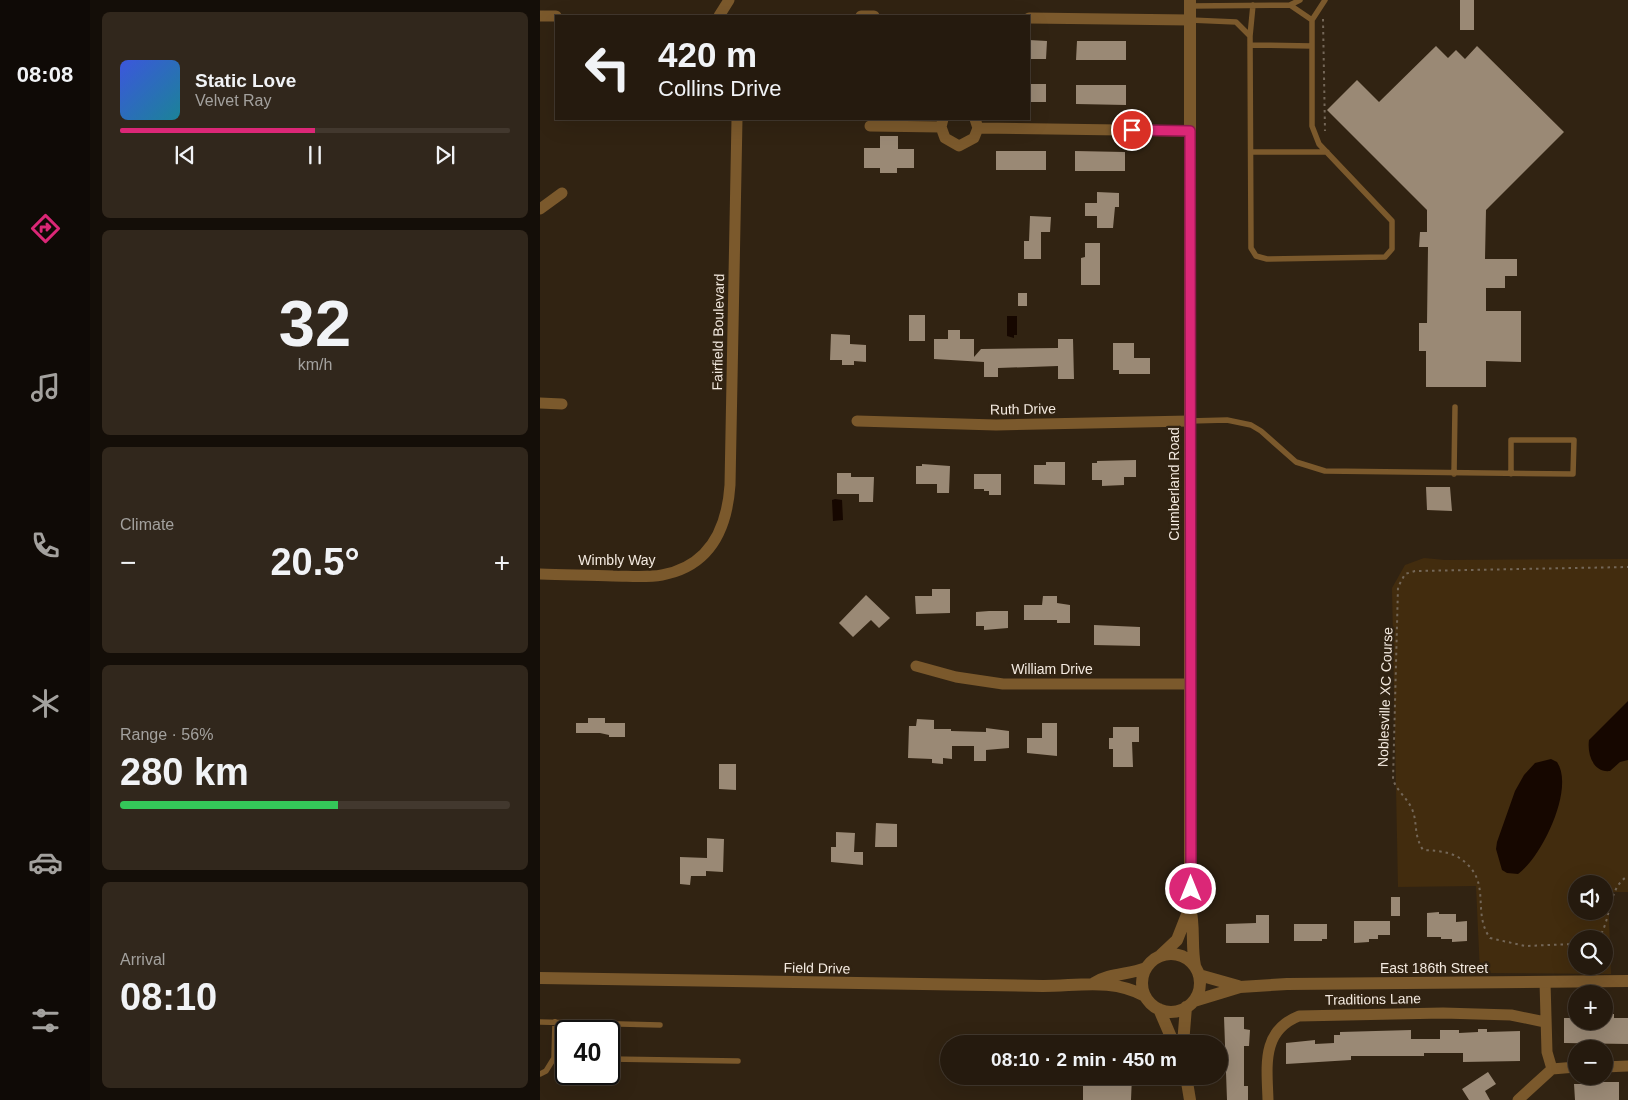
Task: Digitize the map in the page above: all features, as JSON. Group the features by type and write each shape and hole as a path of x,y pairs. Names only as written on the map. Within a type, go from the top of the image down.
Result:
{"street":[{"path":"720,15 729,0"},
{"name":"Cumberland Road","path":"1190,3 1190,907 1194,923 1192,948 1197,971"},
{"path":"540,16 555,16"},
{"path":"1030,18 1190,20"},
{"name":"Fairfield Boulevard","path":"713,543 726,516 730,485 737,120"},
{"path":"870,126 942,123 944,138 959,146 970,142 977,133 977,123 1190,131"},
{"path":"540,209 562,193"},
{"path":"540,403 562,404"},
{"name":"Ruth Drive","path":"858,421 996,424 1189,421"},
{"name":"Wimbly Way","path":"540,574 662,575 675,572 694,562 713,543"},
{"name":"William Drive","path":"916,666 956,677 1004,684 1190,684"},
{"name":"Cumberland Road","path":"1161,955 1177,940 1190,907"},
{"path":"1094,983 1106,976 1134,972 1146,968 1161,955 1180,955 1197,971 1198,993 1190,1004 1185,1035"},
{"path":"1145,996 1142,987 1146,968"},
{"name":"East 186th Street","path":"1197,971 1240,987"},
{"name":"Field Drive","path":"540,978 1043,986 1094,983"},
{"name":"East 186th Street","path":"1190,1004 1240,987 1287,984 1628,981"},
{"path":"1545,982 1547,1052 1552,1069"},
{"path":"1094,983 1122,986 1145,996 1159,1009 1170,1035"},
{"path":"1159,1009 1168,1012 1190,1004"},
{"name":"Traditions Lane","path":"1268,1100 1269,1045 1280,1027 1299,1016 1443,1013 1511,1015 1545,1022"},
{"path":"1613,1067 1628,1066"},
{"path":"1518,1100 1552,1069 1568,1068"},
{"path":"1188,1085 1190,1100"}],"lane":[{"path":"1190,3 1290,5 1300,0"},
{"path":"1253,5 1250,36 1251,248 1256,256 1267,259 1385,257 1392,249 1392,221 1319,144 1312,126 1312,20 1325,0"},
{"path":"1290,5 1312,20"},
{"path":"1190,20 1236,22 1250,36"},
{"path":"1250,45 1312,46"},
{"path":"1250,152 1327,152"},
{"path":"1454,474 1455,407"},
{"path":"1189,421 1227,420 1250,425 1261,431 1296,462 1325,471 1454,474 1511,474 1573,474 1574,440 1510,440 1511,474"},
{"path":"540,1022 555,1022 554,1058 546,1071 540,1074"},
{"path":"620,1024 660,1025"},
{"path":"620,1059 738,1061"}],"path":[{"path":"1323,19 1326,131"},
{"name":"Noblesville XC Course","path":"1568,945 1542,947 1525,946 1490,938 1483,928 1478,875 1463,859 1454,853 1423,850 1416,840 1412,810 1398,792 1393,780 1398,587 1405,574 1414,571 1628,567"},
{"path":"1604,930 1613,896 1620,881 1628,876"}],"shaded area":[{"path":"1007,316 1017,316 1017,335 1014,335 1014,338 1007,336"},
{"path":"832,500 842,500 843,520 833,521"},
{"path":"1424,558 1445,560 1628,559 1628,892 1613,892 1613,875 1568,875 1568,920 1609,920 1609,930 1568,930 1568,974 1480,973 1476,886 1398,887 1392,588 1405,565"},
{"path":"1628,701 1628,760 1620,762 1610,771 1604,771 1592,762 1589,740"},
{"path":"1551,759 1557,762 1561,774 1562,788 1553,821 1546,838 1527,865 1518,874 1507,873 1502,870 1496,849 1515,791 1524,775 1535,763"}],"building":[{"path":"1460,0 1474,0 1474,30 1460,30"},
{"path":"1030,40 1047,41 1046,59 1030,59"},
{"path":"1077,41 1126,41 1126,60 1076,60"},
{"path":"1436,46 1448,58 1456,50 1465,59 1477,46 1564,132 1486,210 1485,259 1517,259 1517,276 1505,276 1505,288 1486,288 1486,311 1521,311 1521,362 1486,361 1486,387 1426,387 1426,351 1419,351 1419,323 1427,323 1428,247 1419,247 1420,232 1427,232 1427,210 1327,110 1357,80 1379,102"},
{"path":"1030,84 1046,84 1046,102 1030,102"},
{"path":"1076,85 1126,85 1126,105 1076,104"},
{"path":"880,136 898,136 898,149 914,149 914,168 897,168 897,173 880,173 880,168 864,168 864,148 880,148"},
{"path":"996,151 1046,151 1046,170 996,170"},
{"path":"1075,151 1125,152 1125,171 1075,171"},
{"path":"1097,192 1119,193 1119,207 1115,207 1113,228 1097,228 1097,216 1085,216 1085,203 1097,203"},
{"path":"1030,216 1051,217 1050,232 1041,232 1041,259 1024,259 1024,241 1029,241"},
{"path":"1085,243 1100,243 1100,285 1081,285 1081,258 1085,257"},
{"path":"1018,293 1027,293 1027,306 1018,306"},
{"path":"909,315 925,315 925,341 909,341"},
{"path":"948,330 960,330 960,339 974,339 974,357 981,349 1058,348 1058,339 1073,339 1074,379 1058,379 1058,366 998,368 998,377 984,377 984,362 934,359 934,339 948,339"},
{"path":"831,334 850,335 850,344 866,345 866,362 854,361 854,365 842,365 842,360 830,360"},
{"path":"1113,343 1134,343 1134,358 1150,358 1150,374 1119,374 1119,370 1113,370"},
{"path":"1136,460 1136,477 1124,477 1124,485 1102,486 1102,480 1092,480 1092,463 1097,463 1097,461"},
{"path":"1046,462 1065,462 1065,485 1034,484 1034,465 1046,465"},
{"path":"922,464 950,466 949,493 937,493 937,484 916,484 916,466 922,466"},
{"path":"837,473 851,473 851,477 874,477 873,502 859,502 859,494 837,494"},
{"path":"974,474 1001,474 1001,495 989,495 989,491 984,491 984,489 974,489"},
{"path":"1426,487 1450,487 1452,511 1427,510"},
{"path":"932,589 950,589 950,613 916,614 915,596 932,596"},
{"path":"866,595 890,618 879,628 871,620 853,637 839,623"},
{"path":"1043,596 1057,596 1057,603 1070,605 1070,623 1057,623 1057,620 1024,620 1024,605 1042,605"},
{"path":"1008,611 1008,628 984,630 984,626 976,626 976,612"},
{"path":"1094,625 1140,627 1140,646 1094,645"},
{"path":"588,718 605,718 605,723 625,723 625,737 609,737 609,735 600,733 576,733 576,723 588,723"},
{"path":"917,719 934,720 934,729 986,732 986,728 1009,731 1009,748 986,750 986,761 974,761 974,746 952,746 952,759 943,758 943,764 932,763 932,759 908,758 909,726 916,726"},
{"path":"1042,723 1057,723 1057,756 1027,753 1027,738 1042,738"},
{"path":"1113,727 1139,727 1139,742 1132,742 1133,767 1113,767 1113,749 1109,749 1109,738 1113,738"},
{"path":"719,764 736,764 736,790 719,789"},
{"path":"876,823 897,824 897,847 875,847"},
{"path":"836,832 855,833 854,852 863,852 863,865 831,862 831,847 836,847"},
{"path":"707,838 724,839 723,872 706,871 706,876 691,876 690,885 680,884 680,857 707,858"},
{"path":"1391,897 1400,897 1400,916 1391,916"},
{"path":"1439,912 1439,914 1456,914 1456,922 1467,921 1467,941 1452,942 1452,939 1427,937 1427,913"},
{"path":"1256,915 1269,915 1269,943 1226,943 1226,924 1256,923"},
{"path":"1354,921 1390,921 1390,935 1378,935 1378,939 1369,939 1369,942 1354,943"},
{"path":"1294,924 1327,924 1327,939 1322,939 1322,941 1294,941"},
{"path":"1613,1014 1614,1018 1628,1018 1628,1044 1613,1044 1613,1040 1568,1040 1568,1043 1564,1043 1564,1018 1568,1018 1568,1030 1613,1030"},
{"path":"1224,1017 1244,1017 1244,1029 1250,1030 1249,1046 1244,1046 1244,1086 1248,1086 1248,1100 1227,1100 1228,1035 1225,1035"},
{"path":"1478,1029 1487,1029 1487,1032 1520,1031 1520,1061 1463,1062 1463,1053 1424,1053 1424,1056 1351,1056 1351,1060 1286,1064 1286,1043 1315,1040 1315,1044 1334,1043 1334,1035 1340,1035 1340,1032 1411,1030 1411,1039 1440,1039 1440,1030 1459,1030 1459,1033 1478,1032"},
{"path":"1488,1072 1496,1084 1485,1091 1490,1100 1469,1100 1462,1089"},
{"path":"1613,1082 1619,1082 1619,1100 1575,1100 1574,1085 1613,1085"},
{"path":"1083,1085 1132,1085 1131,1100 1083,1100"}],"route":[{"path":"1132,130 1190,131 1191,889"}]}
